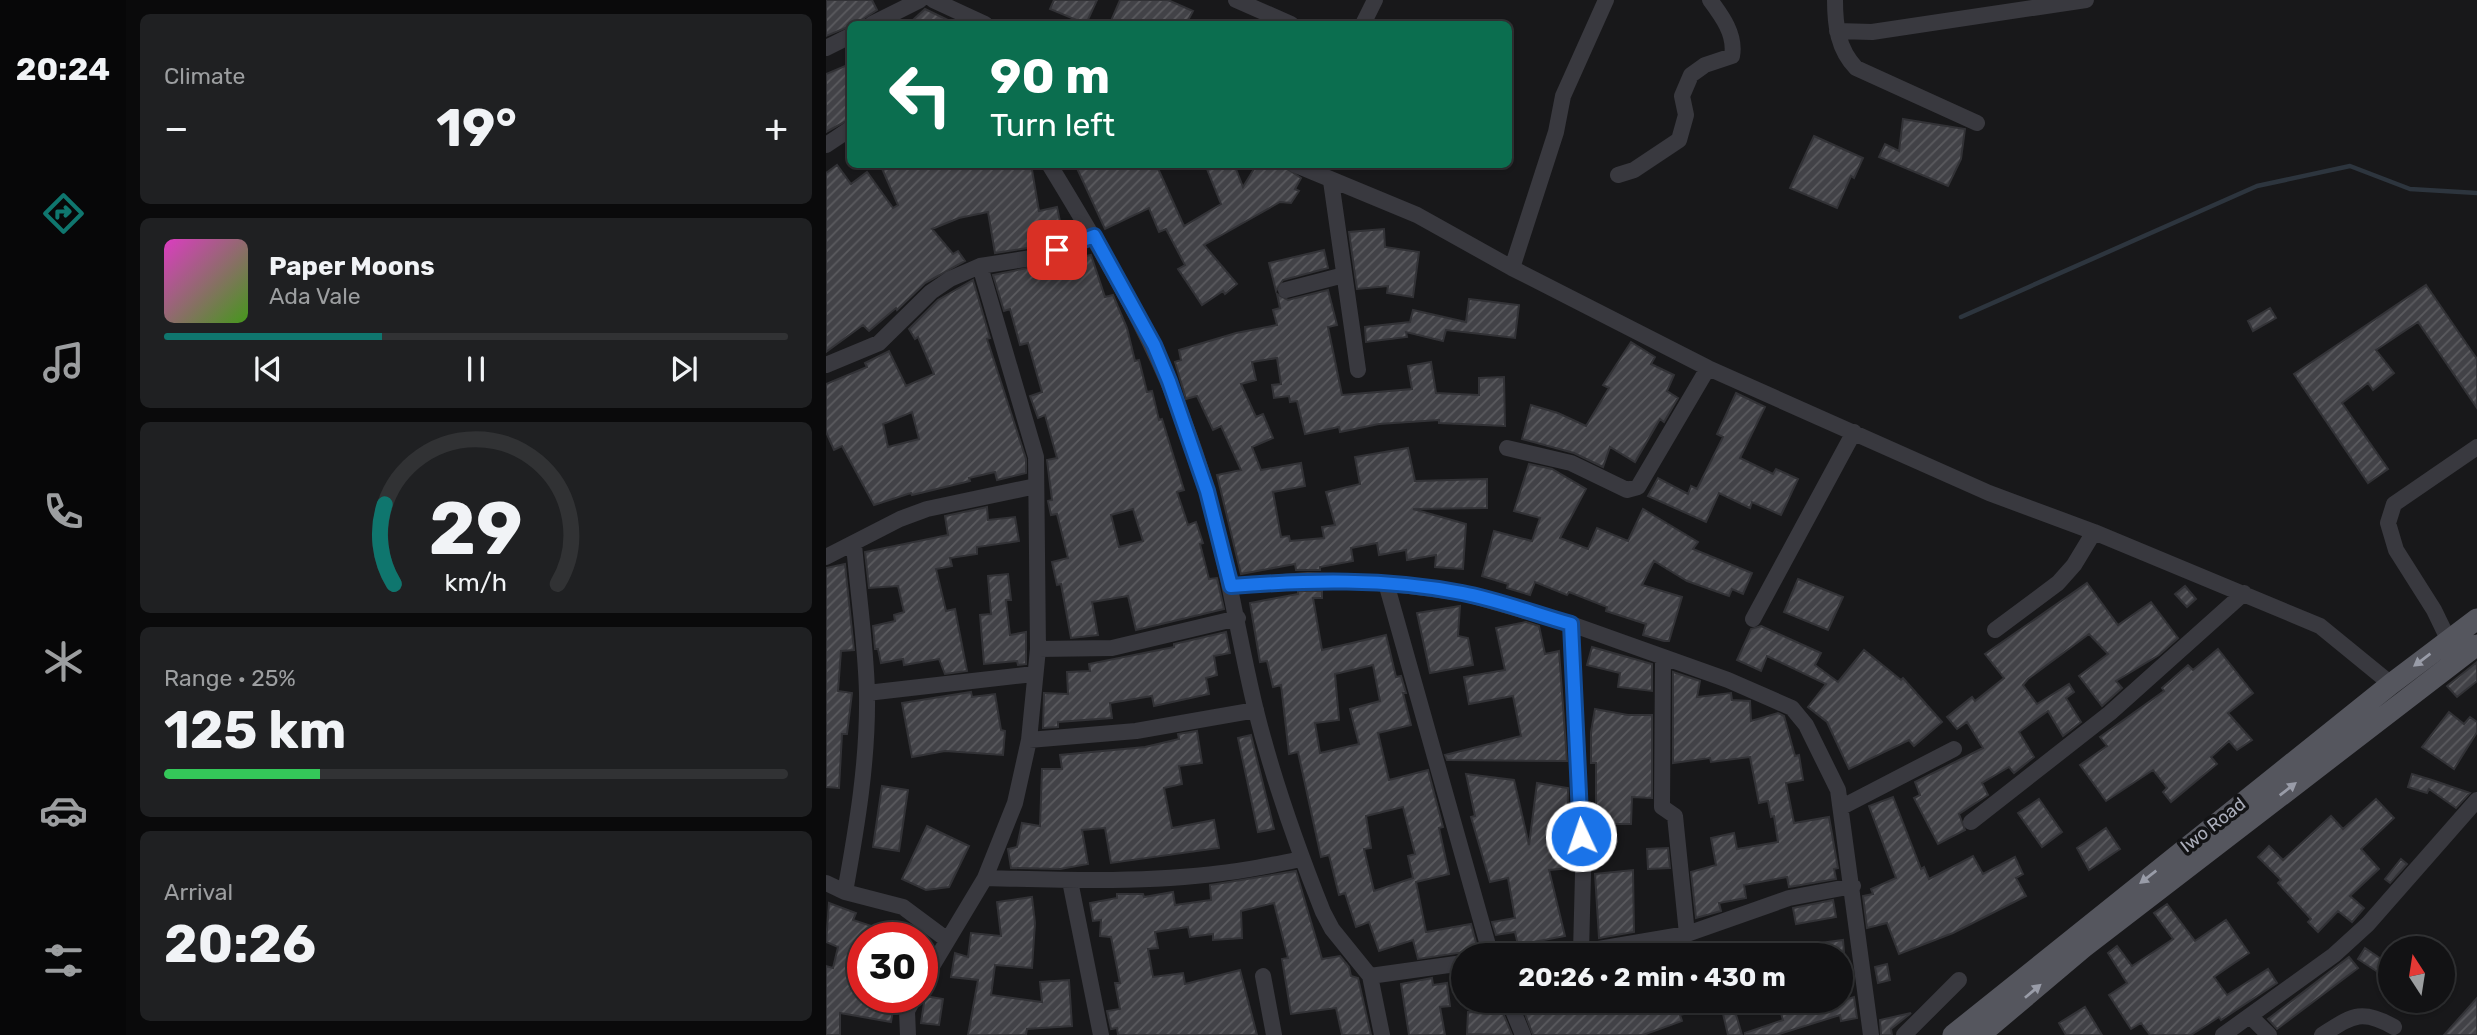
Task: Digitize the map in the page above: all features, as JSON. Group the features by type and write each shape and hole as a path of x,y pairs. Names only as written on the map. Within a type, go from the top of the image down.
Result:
{"main road":[{"name":"Iwo Road","path":"1980,1035 2077,943 2391,684 2477,620"},
{"name":"Iwo Road","path":"1953,1035 2477,645"}],"street":[{"path":"878,21 920,0"},
{"path":"933,0 978,21"},
{"path":"1236,0 1283,21"},
{"path":"1364,21 1375,0"},
{"path":"1512,268 1556,132 1563,96 1606,0"},
{"path":"1618,175 1634,170 1679,140 1686,115 1682,96 1691,75 1704,65 1732,55 1734,45 1723,16 1710,0"},
{"path":"1835,0 1837,31 1846,57 1856,68 1977,123"},
{"path":"1837,31 1872,32 2086,0"},
{"path":"826,48 847,38"},
{"path":"826,145 847,131"},
{"path":"1052,168 1094,236 1154,345 1169,381 1207,491 1231,586 1256,710 1302,859 1332,929 1370,976 1382,1035"},
{"path":"1303,168 1331,181 1377,195 1512,268 1708,368 1989,493 2094,532 2320,626 2391,684"},
{"path":"1331,181 1358,370"},
{"path":"826,365 879,343 930,292 979,266 1038,257 1094,236"},
{"path":"938,954 985,878 1015,803 1029,740 1038,649 1037,457 979,266"},
{"path":"1286,290 1344,275"},
{"path":"1507,448 1571,463 1627,490 1634,489 1638,487 1708,368"},
{"path":"1753,619 1854,432"},
{"path":"2449,641 2434,610 2396,550 2388,523 2394,504 2477,447"},
{"path":"826,557 900,519 927,509 1036,486"},
{"path":"1995,630 2057,583 2074,565 2094,532"},
{"path":"845,892 862,795 867,693 854,544"},
{"path":"1231,586 1308,580 1386,583 1463,593 1571,624 1728,680 1792,709 1806,725 1838,790 1871,1035"},
{"path":"1386,583 1487,943"},
{"path":"1971,822 2110,713 2244,593"},
{"path":"1038,649 1112,648 1238,618"},
{"path":"1571,624 1583,874 1581,943"},
{"path":"1662,658 1662,807 1675,816 1687,934"},
{"path":"867,693 1034,674"},
{"path":"1029,740 1136,731 1256,710"},
{"path":"1842,807 1954,749"},
{"path":"2222,1035 2334,955 2368,925 2477,800"},
{"path":"985,878 1070,881 1223,873 1302,859"},
{"path":"1070,881 1101,1035"},
{"path":"826,883 845,892 903,906 946,939"},
{"path":"1634,943 1687,934 1789,898 1853,886"},
{"path":"1370,976 1451,965"},
{"path":"1263,976 1274,1035"},
{"path":"1904,1035 1959,980"},
{"path":"907,1013 908,1035"},
{"path":"1514,1013 1522,1035"},
{"path":"2322,1035 2360,1015 2376,1017 2394,1027"},
{"path":"2250,1016 2269,1035"}],"building":[{"path":"826,0 872,0 877,10 860,21 847,21 847,27 826,36"},
{"path":"1054,0 1097,0 1087,21 1079,21 1050,9"},
{"path":"1120,0 1168,0 1193,11 1188,21 1111,21"},
{"path":"925,9 950,21 918,21 914,19"},
{"path":"847,65 847,121 826,132 826,74"},
{"path":"1903,119 1965,129 1961,159 1948,186 1879,157 1885,144 1899,151"},
{"path":"1814,136 1863,158 1854,178 1851,176 1837,208 1790,188"},
{"path":"837,165 851,184 867,172 893,208 898,205 882,168 1032,168 1039,211 1057,207 1062,231 1051,233 1052,240 1035,247 995,253 988,212 959,218 932,229 953,254 958,251 965,261 925,283 897,310 896,308 869,331 863,325 826,352 826,173"},
{"path":"1077,168 1158,168 1184,226 1221,204 1207,168 1236,168 1243,187 1255,168 1286,168 1301,178 1295,189 1299,191 1291,203 1280,202 1204,245 1237,284 1225,294 1223,291 1202,305 1178,269 1185,265 1166,229 1159,232 1149,208 1105,229"},
{"path":"1384,229 1385,247 1419,252 1413,297 1387,293 1388,286 1357,289 1349,232"},
{"path":"1324,250 1328,268 1283,280 1276,291 1269,263"},
{"path":"1091,255 1105,297 1113,295 1127,328 1135,361 1139,360 1147,392 1152,391 1159,420 1162,419 1184,490 1177,492 1188,525 1196,522 1203,543 1200,544 1209,579 1217,578 1224,609 1136,630 1128,596 1092,602 1098,635 1071,638 1061,584 1057,585 1052,562 1068,558 1057,514 1051,515 1048,501 1052,500 1047,460 1057,458 1045,415 1038,418 1030,396 1042,392 1028,343 1020,345 1010,309 1004,311 993,275","holes":["1133,509 1143,541 1119,547 1111,515"]},
{"path":"973,280 990,338 987,339 1026,459 1026,473 997,480 995,472 969,478 970,481 912,495 911,493 874,505 842,446 834,450 826,432 826,384 867,367 865,363 889,351 906,386 934,374 918,337 915,339 909,329 938,300","holes":["912,412 919,439 888,447 883,424"]},
{"path":"2426,285 2477,359 2477,408 2418,322 2376,350 2394,373 2373,390 2368,383 2342,403 2388,469 2368,483 2294,374"},
{"path":"1328,290 1337,325 1328,327 1342,395 1412,389 1408,366 1431,362 1436,393 1479,395 1479,378 1504,377 1505,426 1439,423 1439,420 1379,424 1340,432 1339,427 1305,434 1297,401 1290,402 1289,396 1274,398 1272,385 1281,384 1277,358 1252,362 1256,380 1241,384 1256,417 1263,414 1273,438 1252,447 1261,470 1301,463 1305,486 1273,492 1281,537 1289,536 1290,541 1324,538 1322,527 1335,525 1326,492 1360,484 1355,457 1408,448 1415,481 1487,479 1487,508 1413,509 1466,524 1463,569 1435,567 1436,555 1407,560 1406,550 1379,555 1377,543 1351,548 1353,561 1320,567 1320,570 1296,570 1295,564 1241,574 1217,475 1241,470 1221,426 1213,430 1197,396 1186,399 1175,362 1181,360 1179,350 1236,333 1277,325 1273,310 1280,308 1277,294 1288,300"},
{"path":"1469,299 1519,305 1515,338 1446,330 1443,341 1406,332 1407,337 1366,342 1365,327 1410,322 1413,310 1466,322"},
{"path":"2270,308 2276,318 2253,331 2248,321"},
{"path":"1631,342 1655,357 1651,364 1674,375 1667,391 1678,398 1664,422 1660,419 1635,462 1610,447 1603,467 1574,453 1522,439 1531,405 1558,413 1586,426 1609,388 1603,385"},
{"path":"1736,393 1765,407 1740,458 1773,474 1776,469 1798,479 1781,515 1752,502 1750,508 1719,493 1706,522 1648,496 1658,478 1688,494 1691,486 1697,489 1723,437 1717,434"},
{"path":"1529,464 1552,469 1586,489 1560,538 1588,549 1597,528 1628,541 1643,509 1698,542 1693,549 1752,573 1743,594 1732,589 1729,596 1687,581 1654,561 1642,585 1682,597 1669,641 1664,641 1643,635 1646,624 1606,611 1607,607 1569,592 1567,595 1535,582 1530,595 1507,588 1508,584 1482,576 1494,531 1532,541 1540,518 1514,511"},
{"path":"987,507 988,520 1015,517 1019,541 977,547 977,554 950,558 952,566 936,569 946,611 955,609 967,671 945,674 939,659 904,665 903,659 881,663 878,649 875,649 873,626 895,621 894,615 904,612 898,586 869,588 865,552 948,535 945,516"},
{"path":"845,564 854,650 841,651 838,691 852,693 847,734 842,734 839,788 826,787 826,568"},
{"path":"1008,574 1011,600 1006,600 1010,635 1026,632 1026,664 1018,665 1017,661 984,664 980,615 991,614 988,576"},
{"path":"1798,579 1843,597 1828,630 1784,612"},
{"path":"2087,583 2118,625 2151,602 2178,638 2159,655 2116,681 2122,688 2102,706 2079,676 2108,654 2089,634 2028,679 2023,685 2037,704 2069,684 2074,692 2066,698 2081,722 2063,736 2048,711 2019,732 2034,757 2014,773 2009,767 1982,783 1988,795 1959,814 1965,830 1938,844 1914,798 1920,795 1915,782 1983,748 1967,722 1957,729 1947,717 1972,697 1975,701 2004,678 1985,654"},
{"path":"2185,586 2196,599 2187,607 2175,594"},
{"path":"1298,591 1322,591 1322,598 1313,598 1322,650 1386,635 1396,677 1401,676 1406,693 1403,693 1411,725 1378,733 1389,780 1428,770 1443,827 1439,828 1449,874 1416,882 1426,932 1471,924 1476,943 1451,943 1451,954 1418,959 1413,940 1379,951 1369,922 1356,927 1345,893 1339,895 1329,855 1321,857 1298,752 1289,754 1281,685 1273,687 1267,661 1260,662 1250,603 1298,594","holes":["1373,665 1380,701 1350,709 1359,744 1320,753 1315,723 1339,720 1335,674","1403,807 1415,854 1408,856 1413,878 1374,891 1364,849 1371,848 1366,816"]},
{"path":"1460,606 1458,636 1468,638 1473,665 1430,673 1417,613"},
{"path":"1526,622 1539,626 1545,654 1559,651 1567,761 1447,760 1445,755 1521,736 1513,696 1469,704 1464,677 1505,670 1496,628"},
{"path":"1761,626 1821,653 1815,665 1838,682 1864,650 1901,680 1903,678 1942,722 1914,746 1909,740 1849,769 1827,722 1808,707 1826,684 1767,656 1761,671 1737,660 1751,629"},
{"path":"1226,632 1230,653 1214,656 1217,675 1206,678 1209,694 1154,706 1152,696 1110,703 1112,718 1058,722 1058,727 1043,728 1044,693 1068,694 1067,672 1090,671 1089,664 1174,647 1174,644"},
{"path":"1592,647 1652,664 1652,691 1618,687 1620,673 1587,665"},
{"path":"2218,649 2253,693 2228,713 2252,740 2237,750 2229,741 2211,757 2217,764 2171,802 2163,792 2167,788 2153,770 2106,801 2080,765 2107,746 2100,737 2164,691 2162,688 2188,665 2193,670"},
{"path":"2477,662 2477,681 2457,697 2447,686"},
{"path":"1673,672 1700,681 1697,697 1731,693 1732,700 1750,701 1751,721 1778,713 1784,716 1795,756 1799,755 1803,780 1786,783 1794,823 1829,817 1838,868 1834,869 1836,879 1789,887 1787,877 1744,885 1746,898 1719,903 1721,911 1696,918 1691,872 1716,865 1711,838 1734,833 1737,849 1778,842 1774,816 1771,817 1768,801 1759,803 1750,757 1711,762 1710,758 1673,763"},
{"path":"971,692 972,697 995,694 1001,730 1005,731 1003,755 945,751 912,757 902,703"},
{"path":"1595,709 1628,715 1652,715 1652,798 1632,797 1631,824 1596,824 1596,763 1591,763 1591,732"},
{"path":"2449,712 2464,724 2470,717 2477,722 2477,732 2454,769 2422,747"},
{"path":"1197,731 1202,763 1179,766 1182,784 1164,788 1172,828 1214,820 1219,848 1111,863 1105,828 1082,830 1088,864 1060,869 1011,868 1008,849 1017,847 1022,823 1040,826 1042,769 1062,769 1060,755 1145,747 1179,739 1178,734"},
{"path":"1251,735 1274,829 1258,832 1238,738"},
{"path":"1466,774 1514,780 1529,845 1537,783 1568,788 1567,847 1571,868 1549,870 1565,936 1518,943 1515,932 1496,935 1492,922 1515,918 1508,878 1490,882 1471,817 1475,816"},
{"path":"2412,774 2470,793 2456,808 2429,789 2427,793 2408,787"},
{"path":"882,786 908,790 899,851 873,847"},
{"path":"1893,797 1921,869 1924,867 1929,879 1973,856 1983,874 2015,857 2023,874 2016,878 2026,896 1953,933 1899,954 1887,923 1867,928 1863,896 1873,894 1871,889 1896,878 1869,806"},
{"path":"2039,799 2062,832 2042,847 2018,813"},
{"path":"2376,799 2394,818 2361,849 2379,869 2350,896 2364,908 2352,922 2338,911 2318,932 2308,922 2311,919 2278,883 2281,880 2258,857 2269,846 2283,860 2331,816 2343,829"},
{"path":"927,826 969,846 949,887 926,890 902,879"},
{"path":"2106,828 2120,849 2089,870 2077,848"},
{"path":"1668,848 1670,868 1648,869 1647,849"},
{"path":"2401,859 2407,864 2390,883 2385,879"},
{"path":"1633,870 1634,932 1599,938 1595,874"},
{"path":"1296,871 1322,959 1340,956 1349,967 1351,976 1358,978 1371,1035 1342,1035 1336,1008 1291,1014 1282,959 1288,958 1274,903 1241,911 1242,938 1213,940 1213,934 1190,937 1188,927 1155,932 1158,948 1148,949 1153,977 1183,973 1185,984 1240,970 1257,1035 1118,1035 1117,1028 1111,1029 1107,1011 1120,1009 1115,983 1120,983 1111,937 1100,936 1101,920 1093,921 1090,903 1117,898 1117,894 1143,894 1144,897 1173,892 1175,905 1211,900 1210,885"},
{"path":"1032,897 1035,923 1032,968 995,965 991,995 1042,1002 1040,982 1069,980 1072,1026 1027,1029 1026,1035 968,1035 978,980 951,977 955,953 968,957 971,933 1001,936 997,902"},
{"path":"1833,900 1836,917 1796,924 1793,908"},
{"path":"829,903 856,913 853,920 859,922 847,922 847,1013 892,1013 891,1022 840,1013 840,1035 826,1035 826,966 833,968 838,947 826,942"},
{"path":"2167,904 2195,941 2226,920 2249,953 2214,977 2227,995 2268,969 2277,983 2221,1020 2219,1017 2191,1035 2150,1035 2141,1023 2131,1029 2109,995 2127,983 2108,953 2117,946 2132,966 2173,939 2154,913"},
{"path":"1843,940 1843,943 1820,943"},
{"path":"2365,948 2378,957 2378,972 2358,959"},
{"path":"2349,957 2358,968 2277,1029 2268,1019"},
{"path":"1887,964 1890,980 1878,983 1875,967"},
{"path":"1432,978 1433,985 1447,983 1450,1006 1440,1007 1445,1035 1409,1035 1401,984"},
{"path":"1853,997 1857,1018 1841,1021 1840,1015 1776,1035 1745,1035 1783,1020 1781,1013 1853,1013"},
{"path":"938,998 943,999 939,1025 921,1023 922,1013 938,1013"},
{"path":"2477,998 2477,1035 2444,1035"},
{"path":"2085,1007 2102,1035 2066,1035 2059,1023"},
{"path":"1468,1013 1503,1013 1512,1035 1467,1034"},
{"path":"1525,1013 1688,1013 1680,1015 1682,1021 1643,1035 1533,1035"},
{"path":"1723,1013 1736,1013 1742,1035 1728,1035"},
{"path":"1911,1013 1891,1029 1892,1035 1881,1035 1880,1020"}],"waterway":[{"path":"1961,317 2257,186 2350,166 2410,189 2477,193"}],"route":[{"path":"1057,250 1094,236 1154,345 1196,454 1231,586 1308,580 1386,583 1463,593 1571,624 1581,836"}]}
